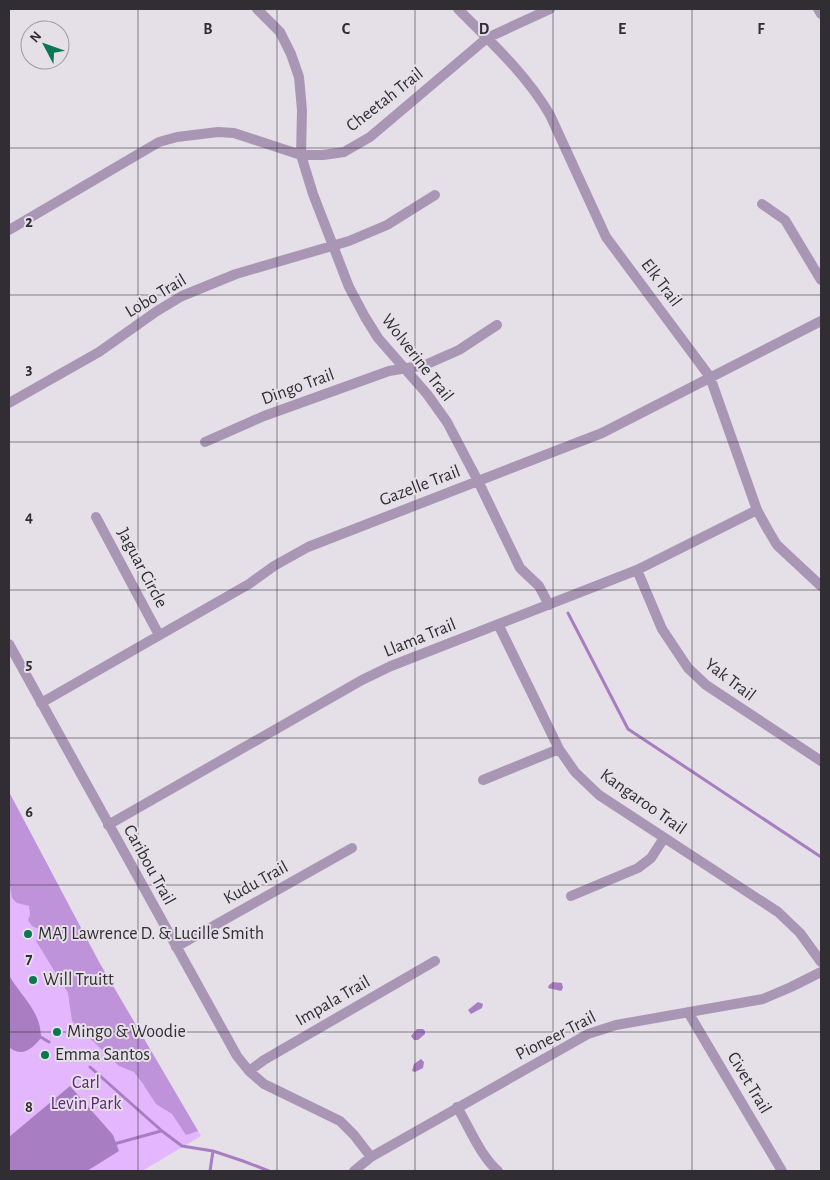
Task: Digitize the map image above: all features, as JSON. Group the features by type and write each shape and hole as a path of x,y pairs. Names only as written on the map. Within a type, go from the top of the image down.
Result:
{"street":[{"name":"Wolverine Trail","path":"257,9 280,32 292,54 299,77 302,110 301,154 313,194 350,287 378,338 427,394 447,422 520,568 539,586 549,604"},
{"name":"Elk Trail","path":"458,9 521,73 540,97 606,237 710,377 757,510 777,545 821,586"},
{"name":"Cheetah Trail","path":"9,230 159,142 177,137 198,133 234,133 301,154 323,155 344,152 370,137 487,38 550,9"},
{"path":"818,9 821,14"},
{"name":"Lobo Trail","path":"9,403 99,352 157,311 182,296 236,274 348,240 387,225 435,195"},
{"path":"762,204 785,220 821,280"},
{"name":"Gazelle Trail","path":"41,703 249,584 274,566 308,547 602,432 821,322"},
{"name":"Dingo Trail","path":"205,442 264,416 390,371 425,365 459,350 496,325"},
{"name":"Llama Trail","path":"108,825 362,680 391,666 637,570 757,510"},
{"name":"Jaguar Circle","path":"96,517 159,635"},
{"name":"Yak Trail","path":"637,570 662,630 688,668 706,685 821,761"},
{"name":"Kangaroo Trail","path":"498,624 559,749 575,772 600,795 778,912 800,933 821,962"},
{"name":"Caribou Trail","path":"9,644 237,1056 250,1071 270,1088 340,1121 371,1157"},
{"path":"483,780 559,749"},
{"path":"572,896 638,868 651,858 664,838"},
{"name":"Kudu Trail","path":"176,947 352,848"},
{"name":"Impala Trail","path":"250,1071 264,1060 435,961"},
{"name":"Pioneer Trail","path":"354,1171 371,1157 588,1034 616,1025 763,999 791,988 821,972"},
{"name":"Civet Trail","path":"688,1012 782,1171"},
{"path":"457,1107 492,1166 498,1171"}],"green space":[{"name":"Carl Levin Park","path":"9,792 99,962 201,1136 142,1171 9,1171"}],"shaded area":[{"path":"9,792 99,962 198,1131 186,1135 172,1114 156,1104 134,1072 119,1066 72,1021 68,993 36,941 40,936 41,929 30,924 28,920 30,915 29,906 17,903 12,898 9,880"},
{"path":"9,974 30,1005 39,1023 41,1038 30,1049 22,1052 9,1047"},
{"path":"553,982 562,983 563,988 561,991 548,988"},
{"path":"478,1002 483,1004 482,1008 471,1014 468,1010"},
{"path":"417,1029 423,1029 425,1034 418,1040 414,1040 411,1036"},
{"path":"421,1059 424,1062 423,1068 415,1072 412,1071 414,1064"},
{"path":"70,1086 113,1135 119,1151 87,1171 9,1171 9,1137"}],"waterway":[{"path":"568,613 628,729 821,857"},
{"path":"39,1036 49,1042"},
{"path":"90,1067 162,1131 182,1146 213,1151 269,1171"},
{"path":"114,1144 161,1131"},
{"path":"210,1171 213,1151"}],"place":[{"name":"MAJ Lawrence D. & Lucille Smith","path":"28,934"},
{"name":"Will Truitt","path":"33,980"},
{"name":"Mingo & Woodie","path":"57,1032"},
{"name":"Emma Santos","path":"45,1055"}]}
